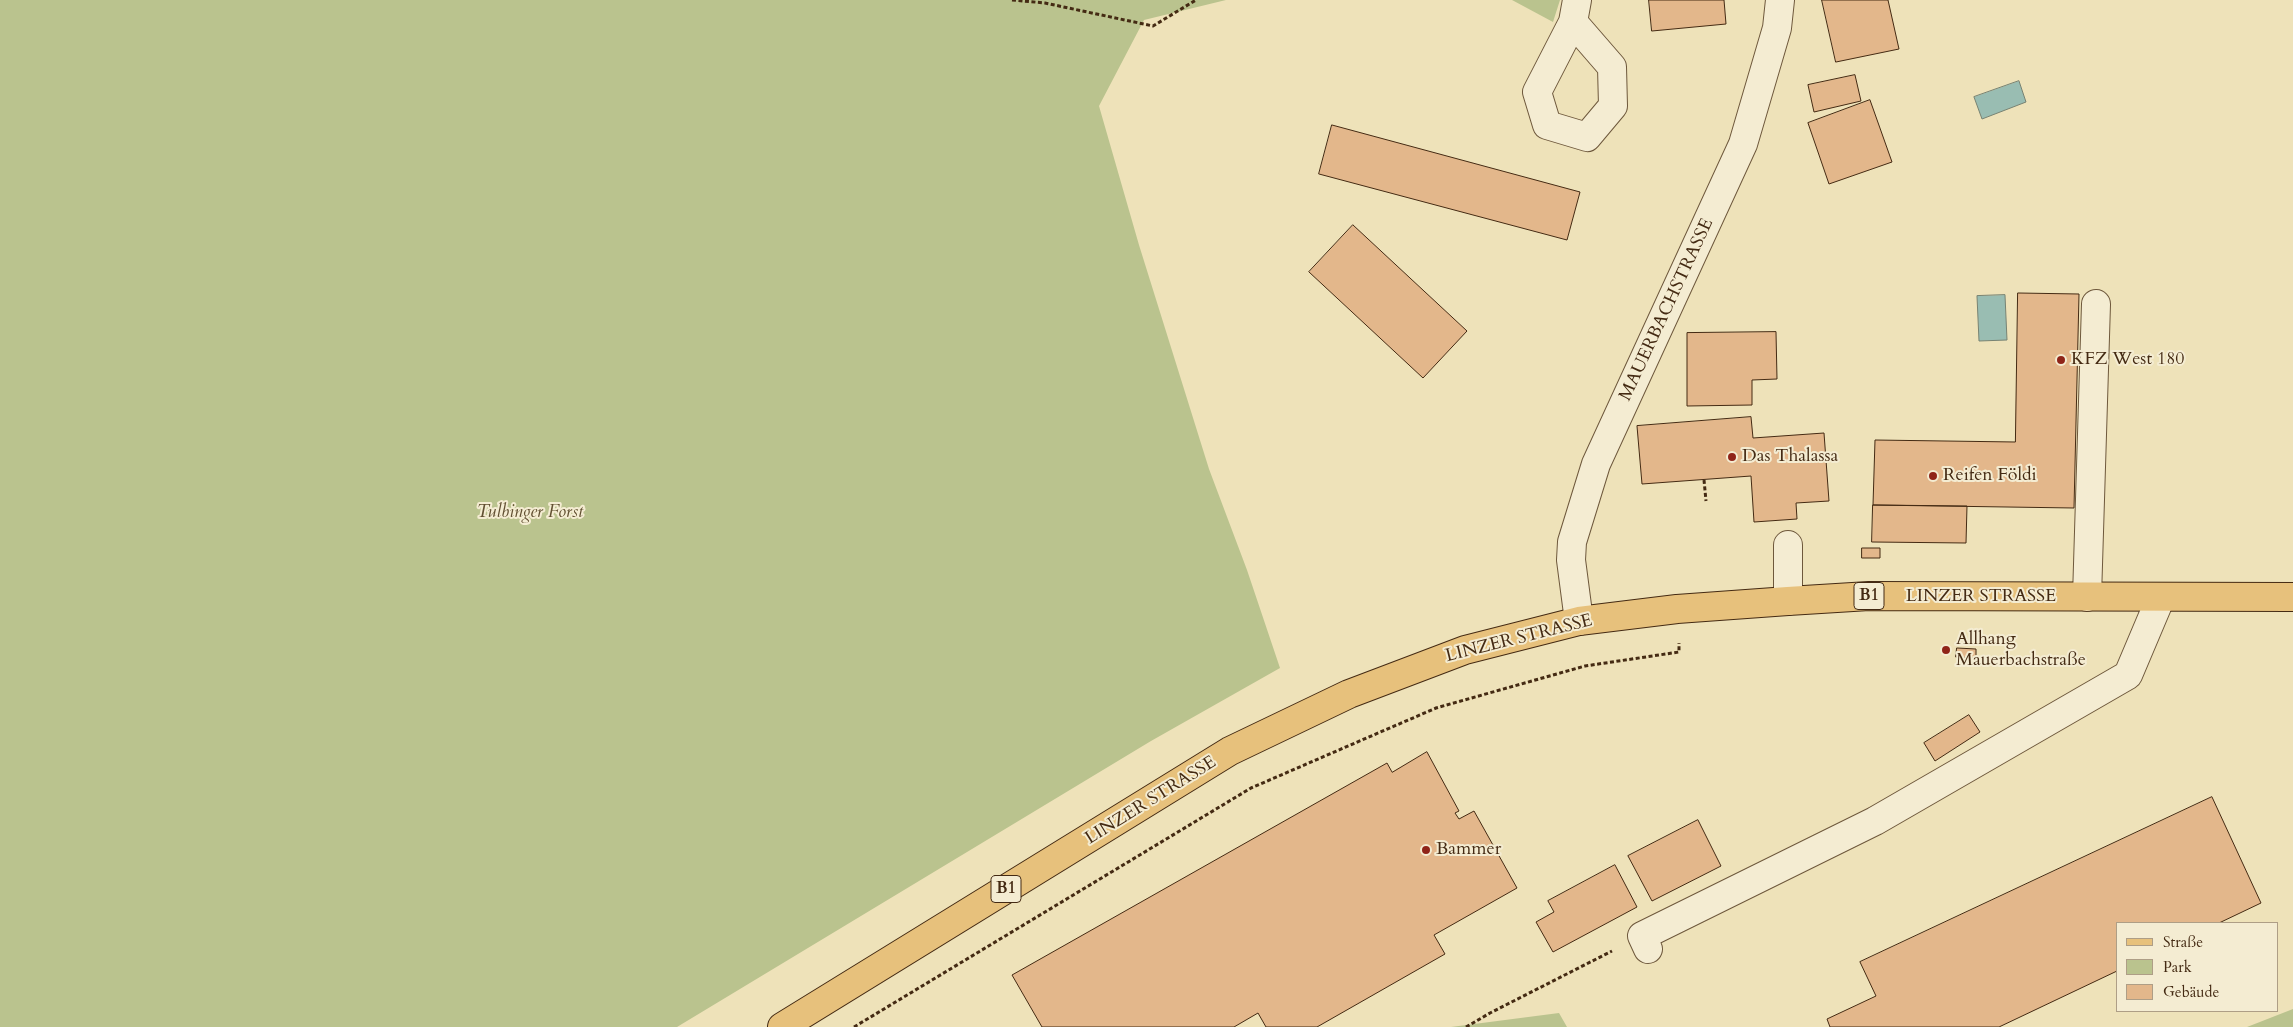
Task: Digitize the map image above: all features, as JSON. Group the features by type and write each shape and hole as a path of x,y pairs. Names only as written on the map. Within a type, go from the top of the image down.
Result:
{"main road":[{"name":"LINZER STRASSE","path":"782,1027 1230,751 1349,694 1464,650 1579,621 1677,609 1788,601 1869,596 2293,597"}],"street":[{"name":"MAUERBACHSTRASSE","path":"1579,621 1571,560 1572,542 1596,464 1743,144 1777,28 1780,0"},
{"path":"2087,597 2096,304"},
{"path":"1788,545 1788,601"},
{"path":"1645,943 1876,821 2128,675 2161,597"}],"path":[{"path":"1012,0 1045,3 1153,26 1196,0"},
{"path":"1704,480 1706,501"},
{"path":"854,1027 1259,784 1436,708 1585,666 1679,652"},
{"path":"1466,1027 1490,1013 1645,943"}],"green space":[{"name":"Tulbinger Forst","path":"0,0 1226,0 1144,20 1099,106 1139,245 1209,469 1247,570 1280,668 1151,741 677,1027 0,1027"},
{"path":"1512,0 1560,0 1553,22"},
{"path":"2293,1009 2293,1027 2247,1027"},
{"path":"1559,1013 1567,1027 1451,1027"}],"water":[{"path":"2019,81 2026,102 1982,119 1974,97"},
{"path":"2005,295 2007,340 1979,341 1977,296"}],"building":[{"path":"1649,0 1724,0 1726,24 1652,31"},
{"path":"1822,0 1888,0 1899,49 1836,62"},
{"path":"1855,75 1861,101 1814,112 1808,85"},
{"path":"1870,100 1892,162 1829,184 1808,123"},
{"path":"1332,125 1580,192 1567,240 1319,174"},
{"path":"1353,225 1467,331 1423,378 1309,272"},
{"path":"2018,293 2079,294 2074,508 1873,505 1875,440 2015,442"},
{"path":"1776,332 1777,379 1752,380 1752,405 1687,406 1687,333"},
{"name":"Das Thalassa","path":"1751,417 1753,438 1824,433 1829,501 1796,503 1797,519 1754,522 1751,476 1642,484 1637,426"},
{"path":"1873,505 1967,506 1966,543 1872,542"},
{"path":"1862,548 1880,548 1880,558 1862,558"},
{"path":"1957,648 1976,649 1976,658 1956,657"},
{"path":"1969,715 1980,732 1935,761 1924,743"},
{"path":"1427,752 1459,811 1455,813 1459,819 1474,811 1517,888 1434,935 1445,954 1317,1027 1266,1027 1258,1013 1234,1027 1042,1027 1012,975 1387,763 1392,772"},
{"path":"2212,797 2261,903 2221,922 2116,922 2116,971 1999,1027 1830,1027 1827,1019 1876,996 1860,962"},
{"path":"1698,820 1721,866 1652,901 1628,856"},
{"path":"1615,865 1637,907 1553,952 1536,922 1554,912 1548,901"}],"place":[{"name":"KFZ West 180","path":"2061,360"},
{"name":"Das Thalassa","path":"1732,457"},
{"name":"Reifen Földi","path":"1933,476"},
{"name":"Allhang Mauerbachstraße","path":"1946,650"},
{"name":"Bammer","path":"1426,850"}]}
